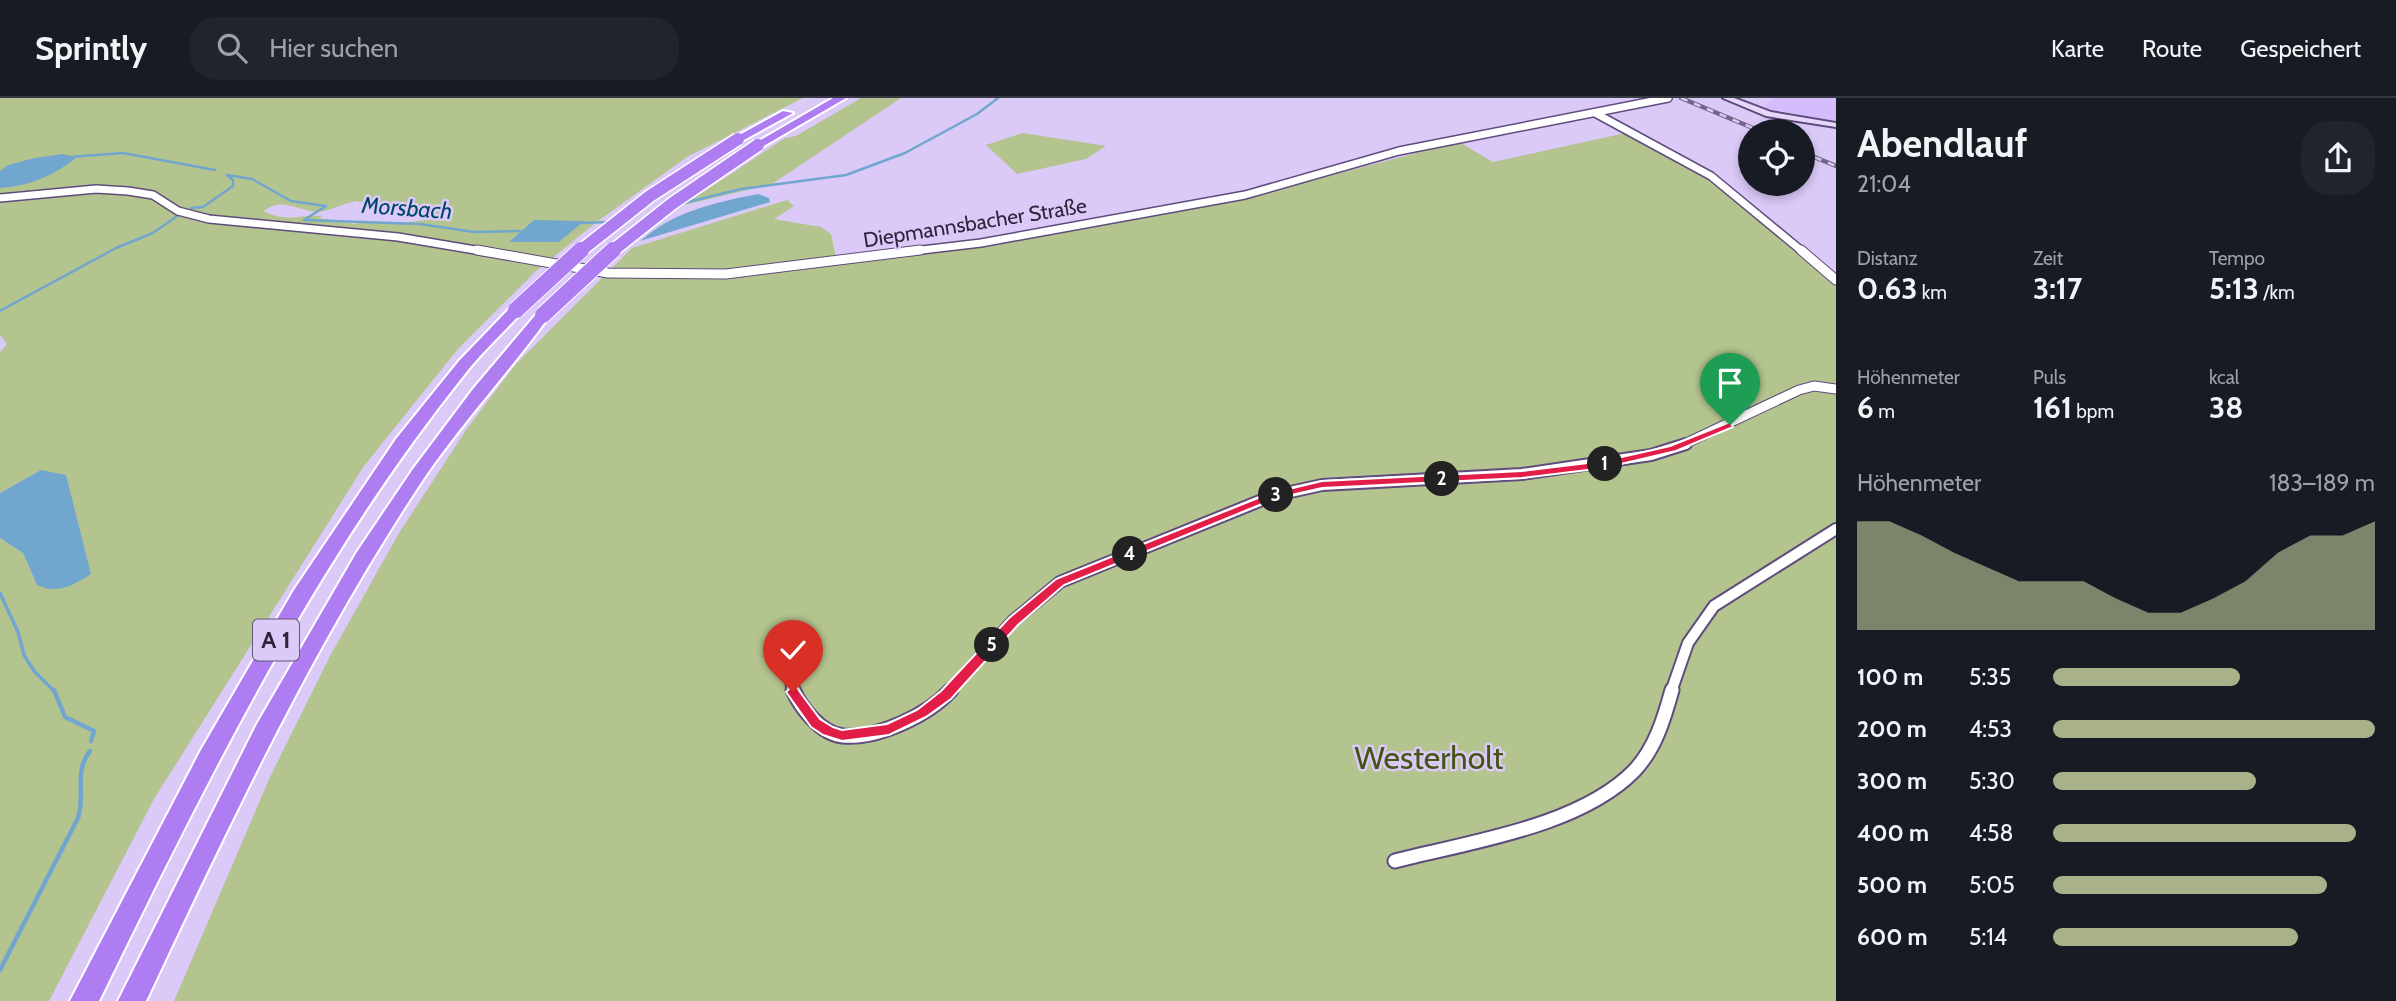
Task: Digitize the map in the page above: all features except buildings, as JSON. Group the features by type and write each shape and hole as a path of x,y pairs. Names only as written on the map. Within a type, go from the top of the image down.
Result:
{"highway":[{"name":"A 1","path":"84,1001 219,741 277,638 359,503 459,370 516,310 583,247 645,199 738,139 816,98"},
{"name":"A 1","path":"132,1001 262,738 356,570 447,431 497,367 543,315 584,275 656,214 758,145 841,98"}],"street":[{"path":"1727,98 1769,114 1836,125"},
{"name":"Diepmannsbacher Straße","path":"0,198 96,189 128,191 153,195 173,209 195,216 398,237 608,273 726,274 981,243 1245,195 1399,151 1661,99"},
{"path":"1595,113 1711,176 1836,280"},
{"path":"794,644 790,676 793,692 816,723 842,736 889,729 922,713 946,695 1013,621 1060,582 1272,496 1322,485 1522,474 1604,465 1691,443 1799,390 1814,386 1836,389"},
{"path":"1395,861 1554,817 1615,786 1633,772 1653,742 1695,627 1702,618 1721,599 1784,564 1836,529"}],"shaded area":[{"path":"1773,98 1836,98 1836,121 1764,108"}],"green space":[{"path":"0,98 803,98 687,157 598,221 535,272 458,349 364,466 154,799 49,1001 0,1001 0,538 23,553 37,585 41,470 0,493 0,352 7,344 0,335","holes":["357,201 392,208 425,220 402,223 365,221 355,224 319,218 322,216 278,217 264,211 272,206 286,205 316,212"]},
{"path":"861,98 901,98 772,184 684,205 785,138 796,136"},
{"name":"Westerholt","path":"1630,132 1693,167 1836,282 1836,1001 174,1001 270,777 330,656 399,533 466,430 515,365 632,248 787,200 794,206 774,219 821,227 831,234 837,262 983,245 1267,192 1459,142 1493,162"},
{"path":"1023,133 1106,146 1086,159 1017,174 986,145"}],"water":[{"path":"63,154 76,158 40,179 0,188 0,171 8,165"},
{"path":"758,194 769,198 770,202 640,241 681,215"},
{"path":"534,220 584,221 559,242 509,242"},
{"path":"41,470 66,475 91,574 59,589 37,585 23,553 0,538 0,493"}],"waterway":[{"name":"Morsbach","path":"680,204 741,189 846,175 905,153 977,114 998,98"},
{"name":"Morsbach","path":"69,157 123,153 215,170"},
{"name":"Morsbach","path":"191,208 203,207 233,186 233,180 227,175 252,179 291,201 326,206 304,220 420,224 474,232 520,231"},
{"path":"0,311 116,248 153,233 180,214"},
{"name":"Morsbach","path":"580,223 610,222"},
{"path":"0,593 18,632 24,655 34,671 55,692"},
{"path":"55,692 65,717 94,731 91,741"},
{"path":"0,970 78,818 82,767 90,751"}],"railway":[{"path":"1681,98 1738,122"},
{"path":"1815,157 1836,166"}],"route":[{"path":"793,692 804,710 828,731 842,736 889,729 922,713 946,695 1013,621 1060,582 1272,496 1322,485 1522,474 1604,465 1673,449 1730,425"}]}
